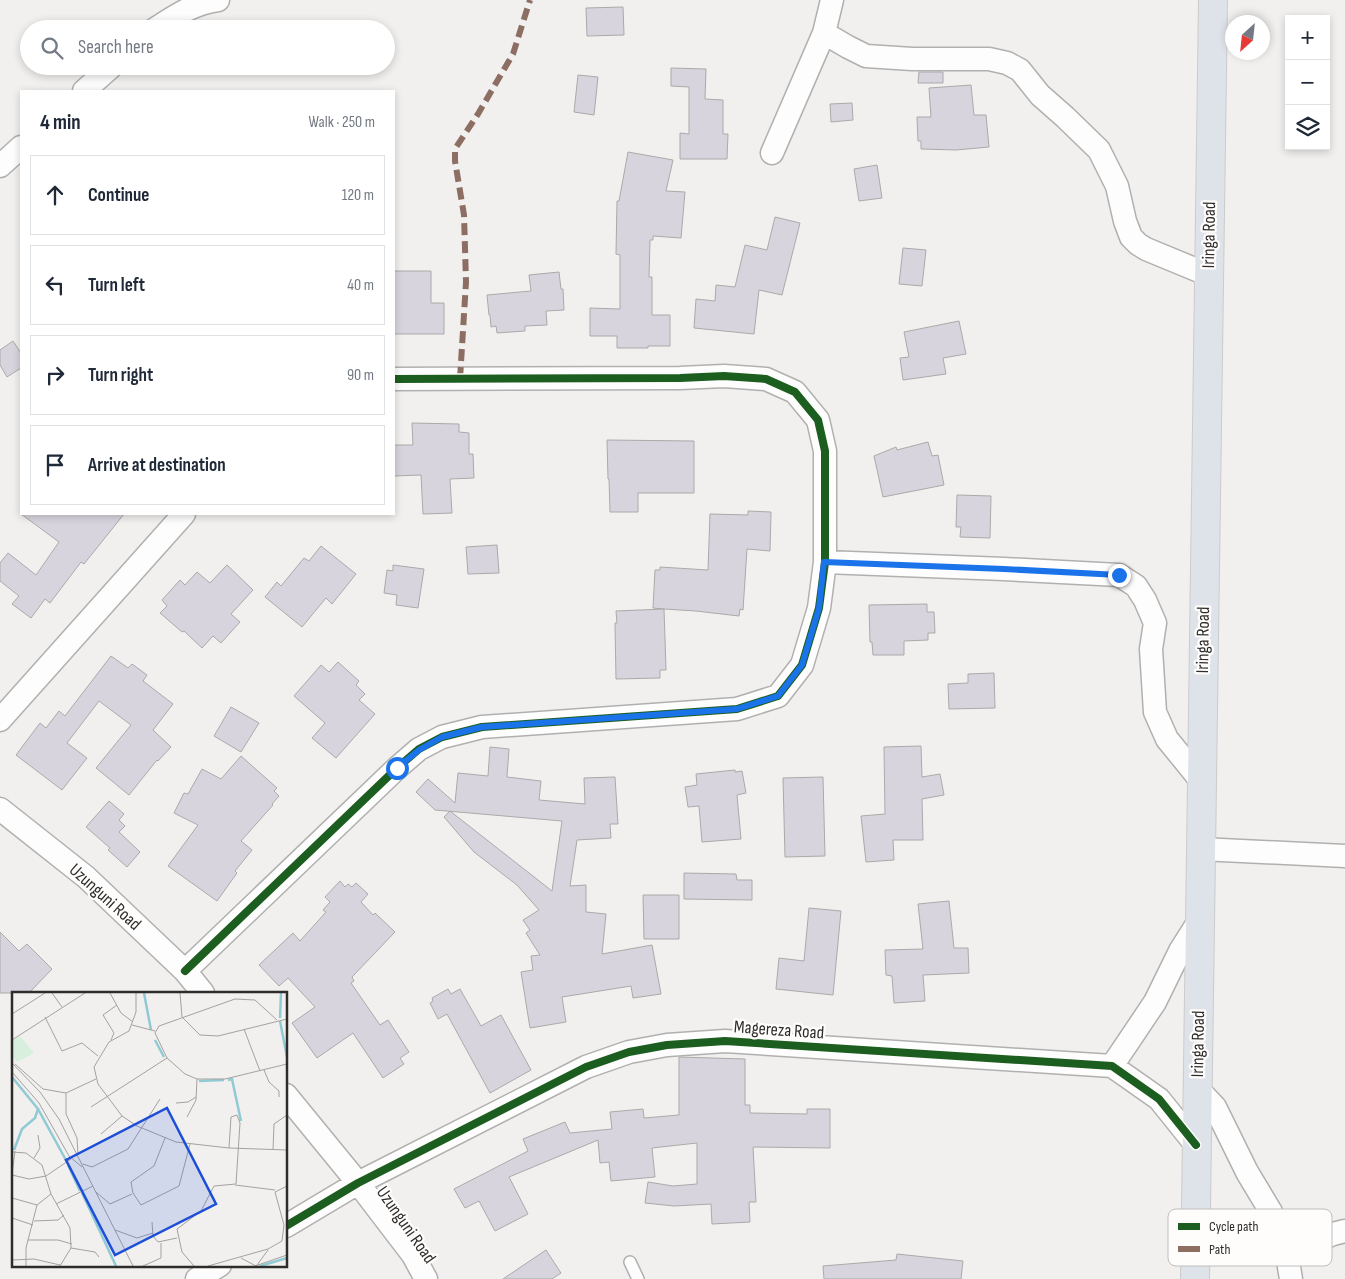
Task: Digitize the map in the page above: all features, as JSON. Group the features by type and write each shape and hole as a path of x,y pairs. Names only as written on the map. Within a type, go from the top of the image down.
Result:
{"highway":[{"name":"Iringa Road","path":"1193,1209 1196,1145 1201,849 1212,0"}],"street":[{"path":"169,20 195,6 218,0"},
{"path":"772,153 824,33 832,0"},
{"path":"824,33 866,56 912,60 989,59 1006,63 1020,70 1040,95 1099,150 1117,186 1125,221 1131,237 1138,244 1146,248 1209,275"},
{"path":"85,90 102,75"},
{"path":"0,166 20,148"},
{"path":"185,971 397,768 419,750 442,737 482,727 737,709 778,696 802,665 819,608 824,562 825,451 818,420 794,392 766,379 724,376 680,378 395,379"},
{"path":"0,720 183,515"},
{"path":"824,562 1119,575 1136,586 1145,600 1155,623 1151,649 1155,712 1167,738 1202,782"},
{"name":"Uzunguni Road","path":"0,809 86,877 185,971 202,992"},
{"path":"1201,849 1345,856"},
{"path":"1196,1145 1158,1099 1112,1066 1155,1002 1180,951 1199,921"},
{"name":"Magereza Road","path":"288,1225 358,1183 586,1066 629,1052 667,1044 725,1041 1112,1066"},
{"path":"1197,1088 1215,1107 1247,1172 1269,1209"},
{"name":"Uzunguni Road","path":"288,1097 358,1183 413,1255 426,1279"},
{"path":"1332,1235 1345,1231"},
{"path":"198,1279 218,1266"}],"lane":[{"path":"630,1262 638,1279"}],"building":[{"path":"623,7 624,35 587,36 586,8"},
{"path":"671,68 706,69 705,99 723,100 723,134 728,134 727,159 680,159 680,133 689,134 689,87 671,86"},
{"path":"919,72 943,72 943,83 918,83"},
{"path":"578,75 598,77 594,115 574,112"},
{"path":"971,85 974,115 986,115 989,147 956,150 921,149 921,141 918,141 917,117 931,117 929,88"},
{"path":"852,103 853,120 831,122 830,104"},
{"path":"628,152 673,160 666,191 685,192 681,238 653,236 653,240 650,240 649,277 652,277 652,315 670,315 670,346 617,348 617,336 590,336 590,308 620,309 620,255 616,254 617,201 619,201"},
{"path":"877,165 882,198 859,201 854,169"},
{"path":"775,217 800,223 782,295 759,290 754,334 694,328 696,299 715,301 716,285 735,287 745,245 767,250"},
{"path":"903,248 926,250 922,286 899,284"},
{"path":"395,271 431,271 431,303 444,303 444,334 395,334"},
{"path":"559,272 561,289 563,289 564,310 546,311 547,325 525,326 525,331 497,333 496,326 491,327 487,295 531,291 529,275"},
{"path":"959,321 966,354 943,358 946,374 903,380 900,358 909,357 904,332"},
{"path":"13,341 20,352 20,369 7,377 0,365 0,350"},
{"path":"412,423 459,424 459,432 469,433 469,454 473,454 474,478 450,479 452,513 423,514 421,475 395,476 395,445 413,445"},
{"path":"607,440 694,441 694,493 638,493 638,512 610,512"},
{"path":"928,442 932,456 938,455 944,485 883,497 874,456 896,447 897,450"},
{"path":"957,495 991,496 990,538 960,537 961,527 956,527"},
{"path":"748,511 771,512 770,551 747,549 743,610 740,609 739,616 653,608 655,570 660,570 660,567 708,570 710,514 748,515"},
{"path":"22,515 123,515 84,564 81,562 50,603 45,599 31,618 12,604 19,596 0,581 0,563 8,553 36,575 59,542"},
{"path":"497,545 499,573 468,574 466,547"},
{"path":"321,546 356,574 332,604 326,598 302,627 265,597 277,582 281,586 304,558 309,561"},
{"path":"227,565 253,590 231,614 240,622 221,643 213,636 202,648 184,631 182,632 160,613 167,606 162,600 180,580 185,585 197,572 210,583"},
{"path":"393,565 424,569 418,608 396,605 397,595 384,593 387,570 393,571"},
{"path":"927,604 927,612 934,612 935,633 928,633 928,640 904,641 904,655 873,655 872,642 870,642 869,605"},
{"path":"664,609 666,670 660,670 660,678 616,679 616,611"},
{"path":"111,656 128,668 132,664 147,675 143,681 173,704 153,730 171,747 157,760 129,795 96,768 131,725 99,701 67,743 87,758 62,790 16,755 40,723 46,728 59,711 65,716"},
{"path":"338,662 359,681 356,685 365,694 359,700 375,714 336,758 312,738 325,723 294,696 321,665 329,672"},
{"path":"994,673 995,708 949,709 948,684 968,683 968,674"},
{"path":"231,707 259,723 241,752 214,736"},
{"path":"921,746 922,777 940,774 944,795 922,799 923,840 893,840 894,860 866,862 861,816 885,814 884,747"},
{"path":"490,747 509,749 507,777 541,781 539,800 585,804 584,778 615,777 618,824 610,824 611,838 577,840 570,886 586,885 586,912 606,914 602,954 652,945 661,994 633,998 631,986 562,997 566,1022 530,1028 521,972 533,970 531,956 540,955 526,933 530,930 523,920 539,910 517,885 474,852 444,817 450,811 435,810 416,792 428,779 455,803 458,773 488,776","holes":["450,811 562,821 552,891"]},
{"path":"241,756 277,788 274,791 279,796 241,841 252,850 235,871 237,873 217,901 168,866 198,825 174,813 184,793 188,794 202,769 221,779"},
{"path":"735,770 735,772 742,771 746,793 737,795 741,839 702,842 699,806 688,807 685,787 697,785 696,774"},
{"path":"823,777 825,856 785,857 783,778"},
{"path":"109,801 124,814 119,820 125,826 119,832 140,852 127,867 108,850 110,848 86,827"},
{"path":"684,873 736,874 737,880 752,880 752,900 684,899"},
{"path":"340,881 345,887 348,884 352,887 356,883 368,894 361,902 373,915 375,913 395,932 352,977 354,981 351,983 380,1025 388,1020 409,1052 400,1058 404,1064 383,1078 353,1033 317,1058 292,1023 315,1007 288,978 279,986 259,965 293,933 300,941 326,912 323,910 330,902 325,897"},
{"path":"643,895 679,895 679,939 644,939"},
{"path":"949,901 954,948 968,948 969,973 923,975 925,1001 894,1003 892,976 886,975 885,950 923,949 918,904"},
{"path":"809,908 841,911 833,995 776,989 779,958 804,961"},
{"path":"0,932 19,951 27,944 52,969 30,992 0,993"},
{"path":"448,989 451,994 460,989 481,1026 501,1015 531,1070 490,1093 447,1014 438,1019 430,1003 433,1001 432,998"},
{"path":"679,1057 745,1059 745,1105 750,1105 750,1113 807,1114 807,1109 830,1109 830,1148 753,1147 756,1202 749,1202 750,1222 712,1224 711,1204 674,1206 645,1203 648,1182 673,1186 697,1184 697,1143 652,1148 655,1177 611,1181 609,1162 600,1163 598,1140 509,1177 528,1214 495,1231 479,1201 465,1208 454,1189 528,1151 523,1139 565,1122 570,1133 612,1129 610,1112 643,1109 644,1118 679,1115"},
{"path":"546,1250 561,1273 552,1279 503,1279"},
{"path":"897,1254 963,1261 961,1279 824,1279 823,1266 896,1260"}],"marked path":[{"path":"460,379 466,282 464,215 455,161 455,149 513,54 530,0"}],"cycle path":[{"path":"185,971 397,768 419,749 442,737 482,727 737,709 778,696 802,665 819,608 825,562 825,451 818,420 795,392 766,379 724,376 680,378 395,379"},
{"path":"288,1225 358,1183 586,1067 629,1052 667,1045 725,1041 1112,1066 1159,1099 1196,1145"}],"route":[{"path":"397,768 419,750 442,737 482,727 737,709 778,696 802,665 819,608 824,562 1119,575"}]}
